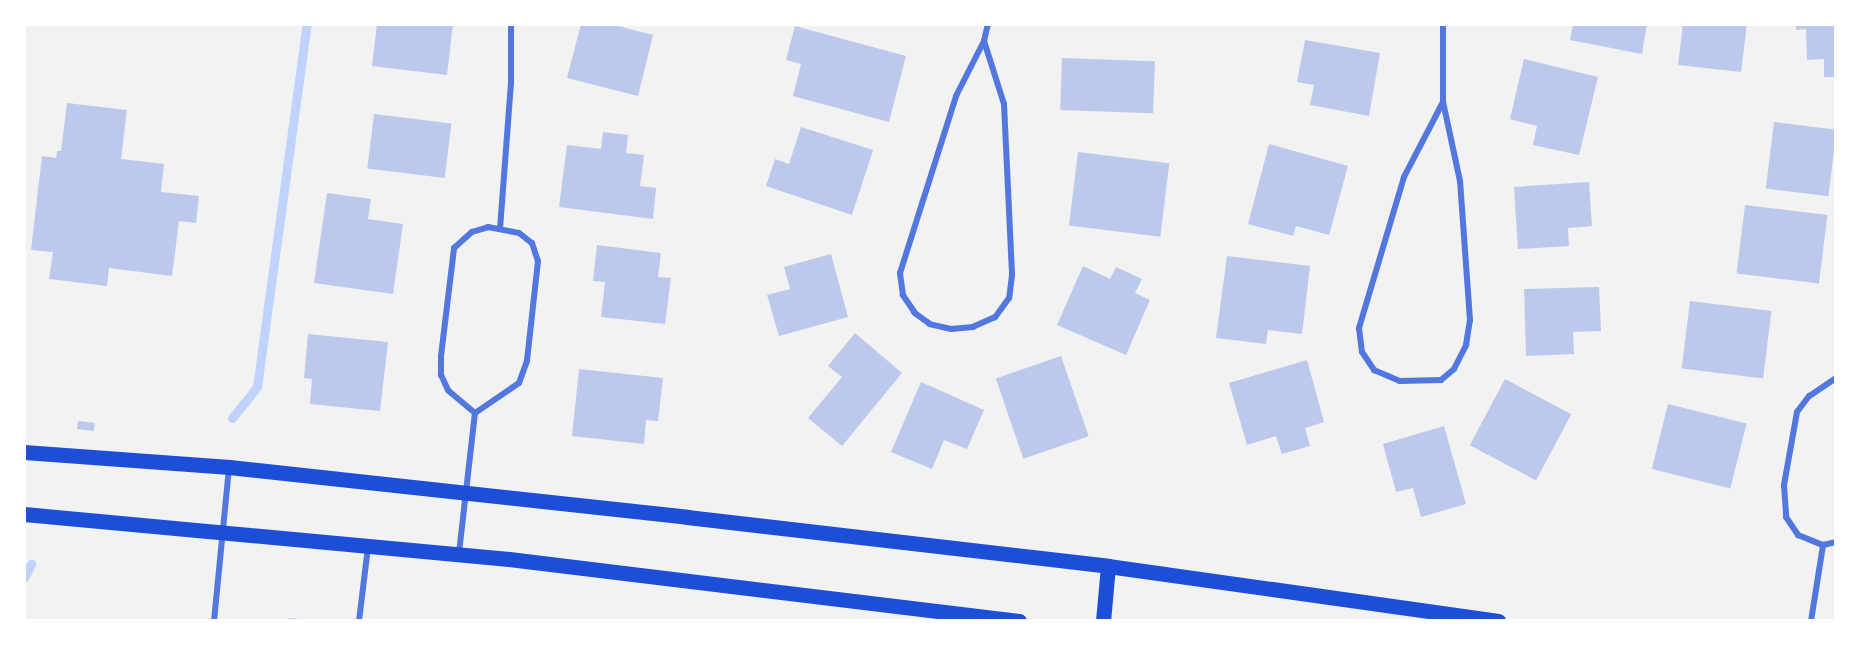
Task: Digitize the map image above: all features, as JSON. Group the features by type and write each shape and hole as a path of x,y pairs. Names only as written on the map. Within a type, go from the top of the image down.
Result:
{"main road":[{"path":"24,452 229,466 467,492 1108,566 1498,621"},
{"path":"24,514 459,554 1019,621"},
{"path":"1103,621 1108,566"}],"street":[{"path":"500,229 511,83 511,24"},
{"path":"984,41 1004,105 1012,275 1008,298 995,317 973,327 951,329 930,324 915,313 903,295 900,273 956,96 984,41 988,24"},
{"path":"1443,24 1443,102 1460,181 1469,290 1466,345 1454,369 1441,380 1400,381 1374,370 1362,352 1359,328 1404,177 1443,102"},
{"path":"459,554 475,413 519,382 527,361 538,261 532,243 519,233 488,227 472,232 454,248 441,375 448,390 475,413"},
{"path":"1836,378 1809,396 1797,412 1784,485 1786,517 1798,535 1823,545 1836,542"},
{"path":"214,621 225,532 229,466"},
{"path":"1811,621 1823,545"},
{"path":"359,621 368,546"}],"building":[{"path":"377,24 453,24 447,75 372,66"},
{"path":"581,24 610,24 653,35 638,96 567,78"},
{"path":"1573,24 1647,24 1642,54 1570,40"},
{"path":"1683,24 1747,24 1741,72 1678,65"},
{"path":"1796,24 1836,24 1836,77 1824,77 1824,59 1807,60 1806,29 1796,30"},
{"path":"795,26 906,56 889,122 793,96 801,64 786,60"},
{"path":"1305,40 1380,53 1369,116 1310,105 1314,85 1297,82"},
{"path":"1062,58 1155,61 1153,113 1060,110"},
{"path":"1524,59 1598,77 1579,155 1533,145 1537,126 1510,119"},
{"path":"67,103 127,110 121,159 164,164 161,192 199,196 196,223 179,221 172,276 109,268 107,286 49,279 53,252 31,250 42,156 56,158 57,151 61,151"},
{"path":"374,114 451,124 445,178 367,169"},
{"path":"1774,122 1836,130 1828,196 1766,189"},
{"path":"801,127 873,150 852,215 766,186 775,159 789,164"},
{"path":"603,132 628,135 626,153 644,155 640,186 656,188 653,219 559,207 567,145 601,149"},
{"path":"1269,144 1348,166 1329,235 1296,226 1293,236 1248,224"},
{"path":"1078,152 1169,163 1160,237 1069,225"},
{"path":"1589,182 1592,226 1568,228 1569,246 1518,249 1514,187"},
{"path":"327,193 371,199 368,219 403,224 393,294 314,283"},
{"path":"1745,205 1827,215 1819,284 1737,273"},
{"path":"597,245 661,253 658,277 671,278 665,324 601,317 605,282 593,281"},
{"path":"831,254 848,317 779,336 767,295 790,289 784,267"},
{"path":"1227,256 1310,266 1302,334 1268,330 1266,344 1216,338"},
{"path":"1083,266 1110,279 1116,267 1142,279 1135,293 1150,300 1126,355 1057,325"},
{"path":"1599,287 1601,331 1573,332 1574,354 1526,356 1524,289"},
{"path":"1690,301 1771,311 1763,378 1682,368"},
{"path":"855,333 902,373 842,446 808,418 842,377 828,366"},
{"path":"308,334 388,342 380,411 310,404 312,379 304,378"},
{"path":"1061,356 1089,436 1023,459 996,378"},
{"path":"1307,360 1324,422 1305,428 1310,446 1282,454 1276,436 1247,445 1229,383"},
{"path":"579,369 663,378 658,421 646,420 644,444 572,436"},
{"path":"1505,379 1571,414 1536,480 1470,445"},
{"path":"921,382 984,410 967,449 944,440 932,469 891,452"},
{"path":"1668,404 1747,424 1730,489 1652,469"},
{"path":"78,421 95,423 94,431 77,429"},
{"path":"1444,426 1466,504 1421,517 1413,488 1396,492 1383,444"},
{"path":"288,618 304,619 304,621 288,621"}],"waterway":[{"path":"232,418 257,387 307,24"},
{"path":"24,578 31,564"}]}
